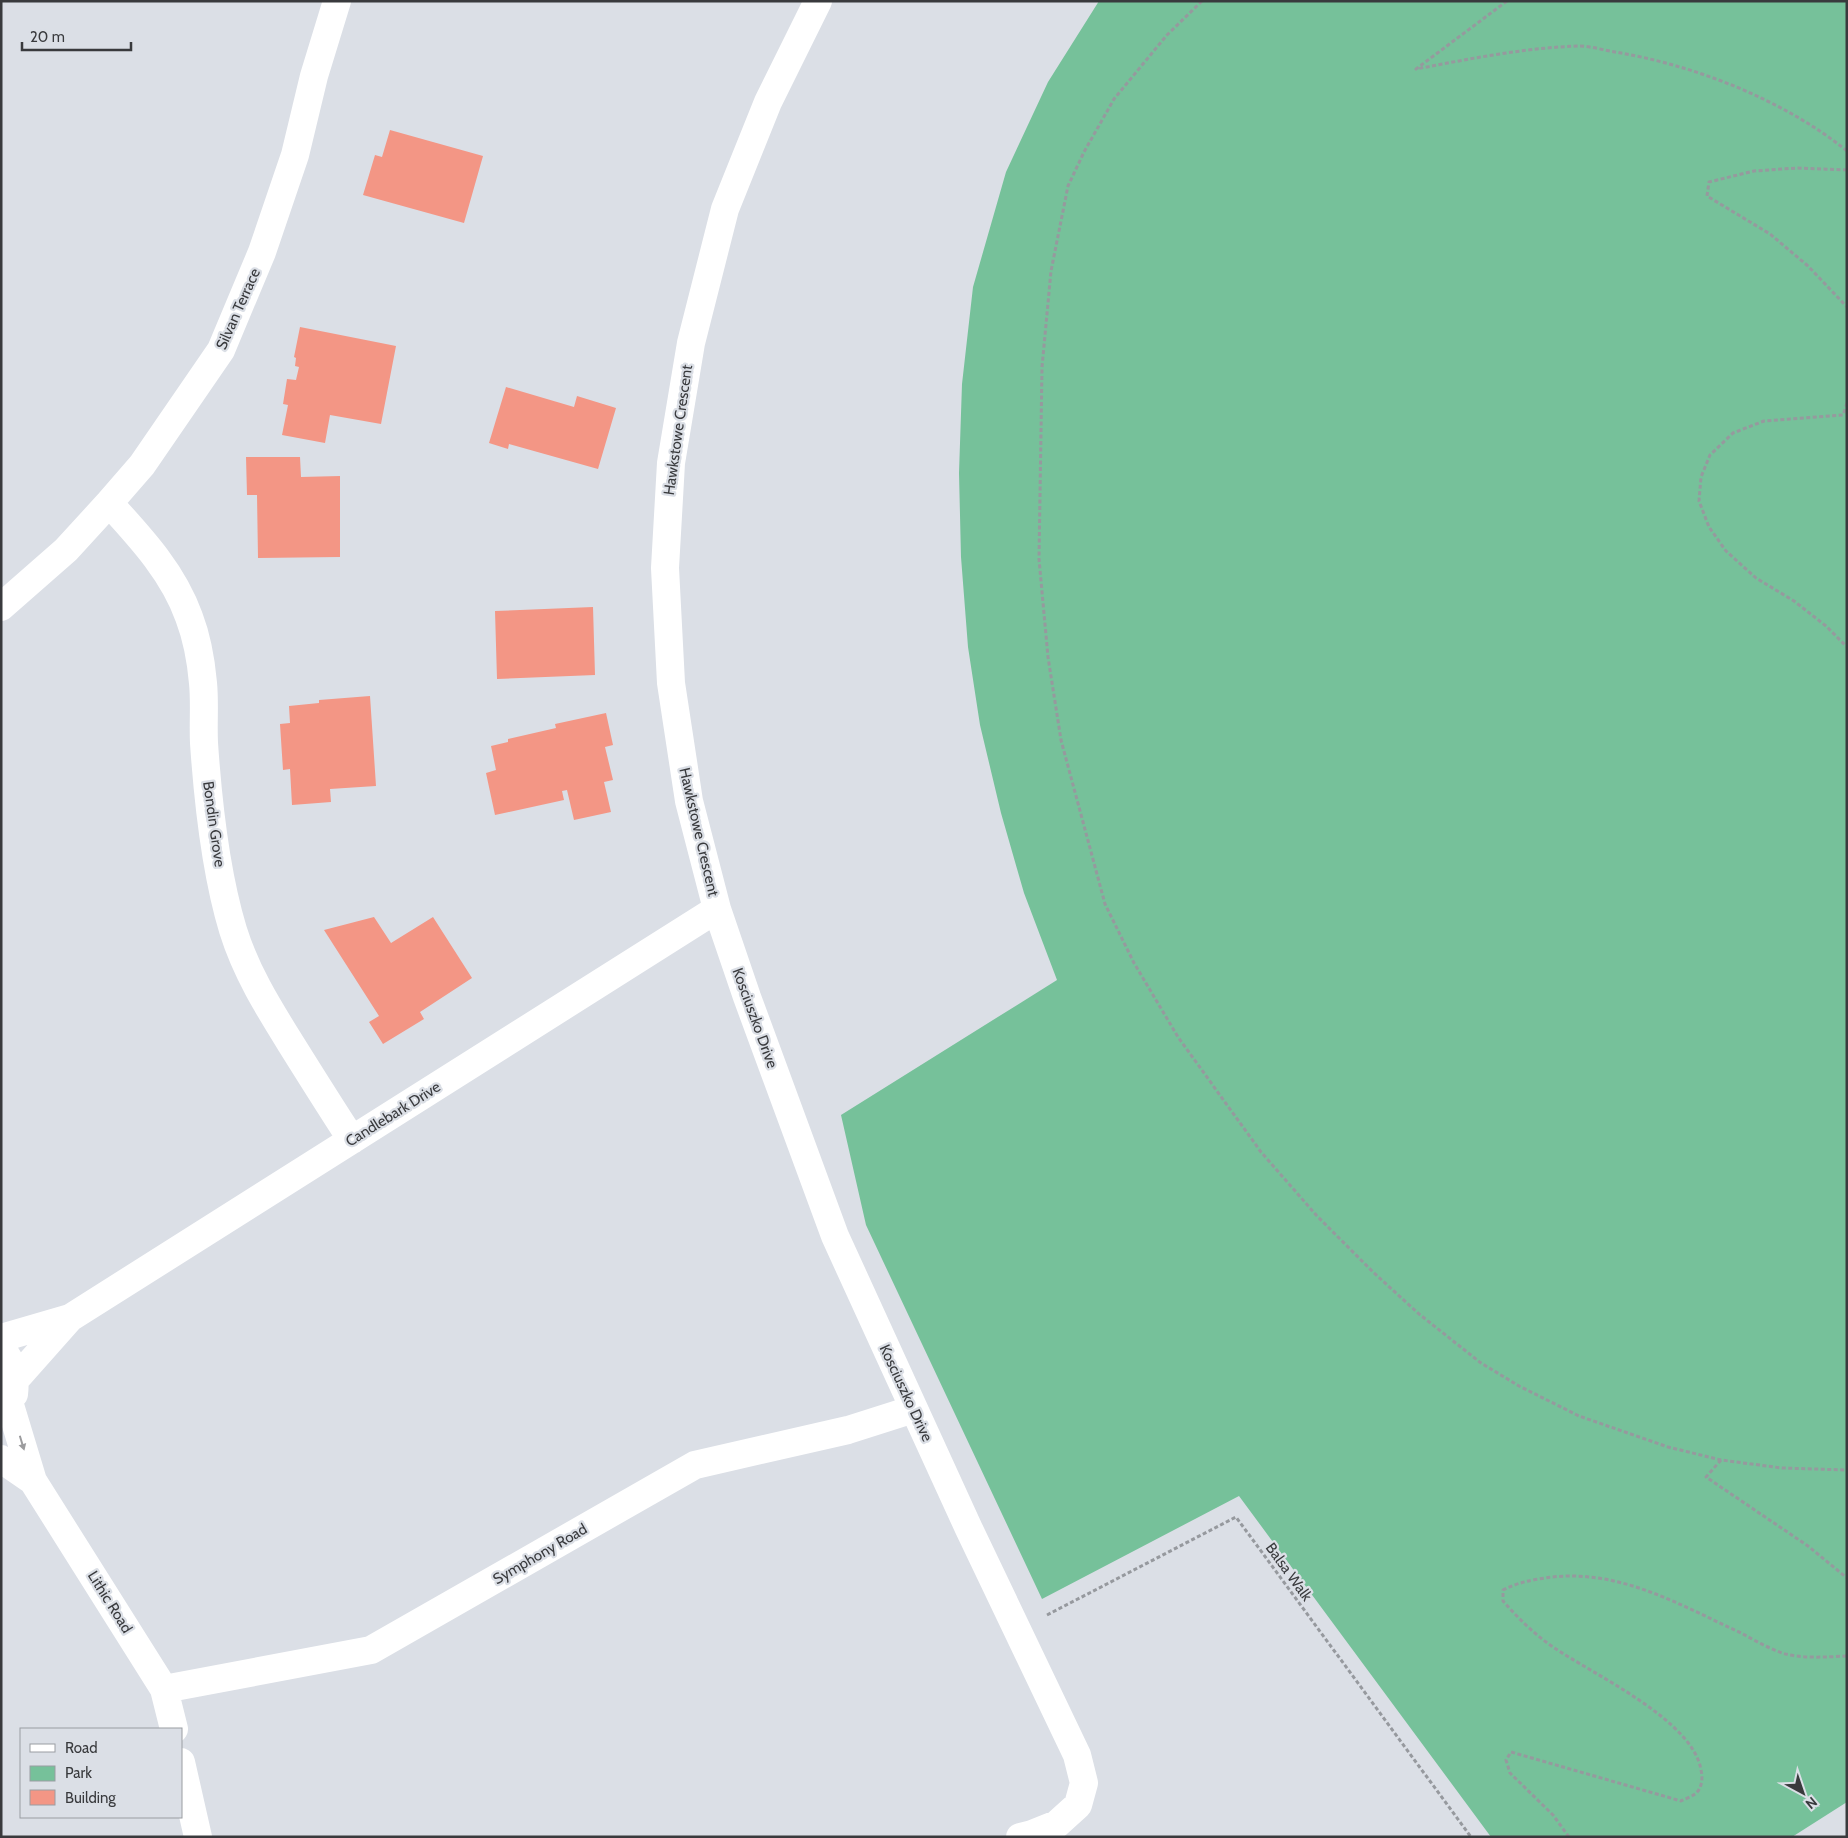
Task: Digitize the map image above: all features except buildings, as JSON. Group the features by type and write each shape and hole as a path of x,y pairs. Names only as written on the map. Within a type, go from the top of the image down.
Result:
{"street":[{"name":"Silvan Terrace","path":"1,608 66,550 142,465 221,350 265,244 295,155 314,76 337,1"},
{"name":"Hawkstowe Crescent","path":"717,909 689,801 671,683 665,568 671,463 690,343 724,209 768,102 818,1"},
{"name":"Bondin Grove","path":"109,503 146,543 164,569 189,616 198,647 203,684 204,743 209,800 220,870 232,928 241,956 267,1004 352,1140"},
{"name":"Candlebark Drive","path":"1,1338 70,1318 717,909"},
{"name":"Kosciuszko Drive","path":"717,909 747,997 835,1236 914,1409 1077,1755 1084,1783 1078,1805 1057,1824 1020,1837"},
{"name":"Candlebark Drive","path":"9,1401 70,1318"},
{"name":"Lithic Road","path":"1,1349 12,1365 9,1401 33,1481 164,1689 174,1728"},
{"name":"Symphony Road","path":"164,1689 370,1650 695,1465 848,1430 914,1409"},
{"name":"Lithic Road","path":"1,1459 33,1481"},
{"path":"182,1766 198,1837"}],"path":[{"path":"1202,1 1167,35 1114,99 1084,152 1068,186 1051,271 1042,367 1039,558 1048,658 1061,740 1105,904 1134,963 1178,1037 1261,1152 1316,1216 1373,1272 1419,1314 1481,1363 1519,1386 1579,1416 1668,1447 1721,1460 1782,1468 1847,1470"},
{"path":"1508,1 1416,69 1498,54 1579,46 1634,55 1670,64 1726,82 1794,115 1847,151"},
{"path":"1847,170 1797,168 1754,171 1709,182 1707,196 1770,234 1808,266 1847,307"},
{"path":"1847,402 1843,415 1764,421 1733,433 1710,455 1701,476 1699,501 1709,527 1726,551 1756,578 1794,601 1826,626 1847,647"},
{"path":"1721,1460 1706,1477 1808,1546 1847,1578"},
{"name":"Balsa Walk","path":"1018,1631 1236,1517 1471,1837"},
{"path":"1569,1837 1553,1815 1510,1773 1506,1760 1511,1752 1681,1801 1696,1794 1703,1780 1700,1762 1689,1743 1662,1716 1552,1647 1526,1626 1502,1602 1503,1590 1516,1583 1559,1575 1599,1577 1630,1584 1783,1653 1821,1658 1847,1656"}],"green space":[{"path":"1099,1 1847,1 1847,1802 1792,1837 1491,1837 1239,1496 1042,1599 866,1225 841,1115 1057,980 1024,893 1001,813 980,725 968,647 961,557 959,473 962,384 973,287 1006,172 1048,82"}]}
